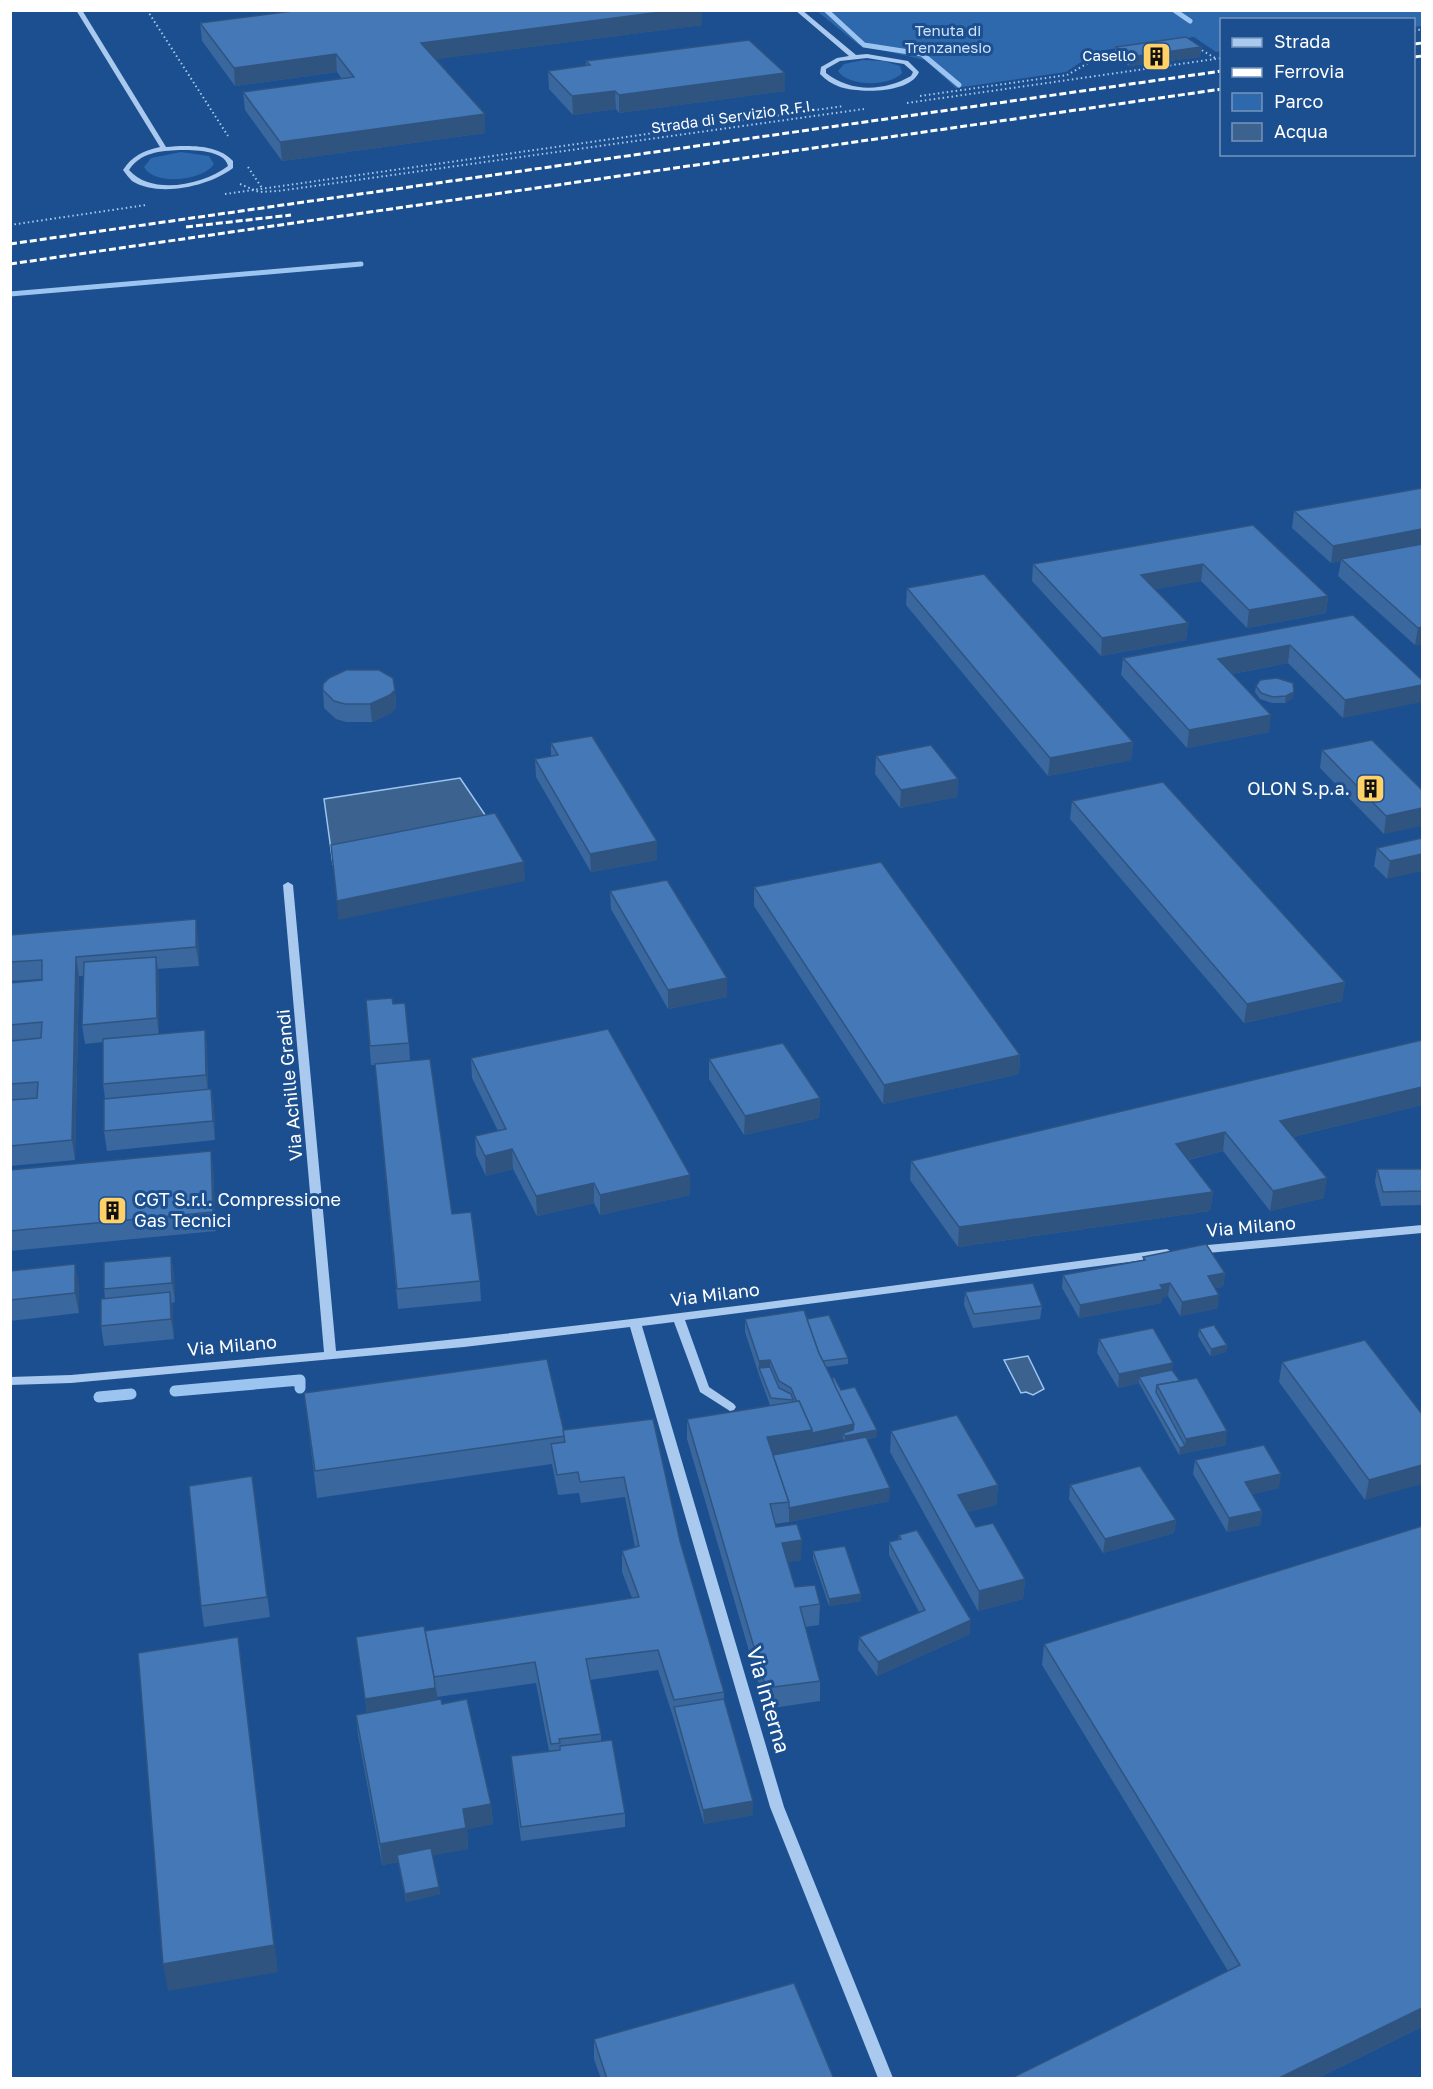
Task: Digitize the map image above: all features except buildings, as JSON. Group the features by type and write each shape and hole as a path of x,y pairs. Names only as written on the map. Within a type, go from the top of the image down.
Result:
{"street":[{"path":"79,10 164,149"},
{"path":"798,10 853,56 895,59 906,62 916,72 914,77 897,86 867,88 838,84 823,74 823,68 829,63 853,56"},
{"path":"198,148 213,151 224,155 230,161 231,167 215,179 184,186 150,185 129,176 126,170 137,158 164,149 198,148"},
{"name":"Via Achille Grandi","path":"288,885 330,1354"},
{"name":"Via Milano","path":"10,1381 71,1379 635,1323 1174,1252 1422,1229"},
{"path":"678,1318 704,1389 730,1407"},
{"name":"Via Interna","path":"635,1323 777,1807 886,2079"}],"path":[{"path":"147,10 231,141"},
{"path":"1191,44 1217,59"},
{"path":"911,97 1067,75 1086,69 1102,53 1120,49"},
{"path":"906,104 1220,58"},
{"path":"220,194 864,104"},
{"name":"Strada di Servizio R.F.I.","path":"252,190 268,192 300,189 870,109"},
{"path":"243,160 262,188"},
{"path":"10,225 146,205"}],"green space":[{"name":"Tenuta di Trenzanesio","path":"1422,10 1422,26 1415,27 1415,18 1220,18 1220,51 1216,52 1194,37 1098,51 1066,72 956,88 925,60 859,45 817,11"},
{"path":"863,60 884,61 900,66 902,73 888,81 869,83 851,80 838,71 844,64"},
{"path":"181,152 209,156 214,164 200,174 179,179 158,177 149,173 144,167 151,158"}],"water":[{"path":"460,778 496,831 333,864 324,799"},
{"path":"1028,1356 1044,1389 1033,1395 1026,1392 1021,1393 1004,1360"}],"waterway":[{"path":"826,10 864,45 922,54 959,85"},
{"path":"1174,10 1190,21"},
{"path":"10,294 361,264"},
{"path":"175,1391 300,1380 300,1388"},
{"path":"99,1397 131,1394"}],"railway":[{"path":"1415,44 1422,43"},
{"path":"1415,57 1422,56"},
{"path":"10,244 1220,71"},
{"path":"10,264 1220,89"},
{"path":"186,227 291,215"}],"place":[{"name":"Casello","path":"1157,56"},
{"name":"OLON S.p.a.","path":"1371,789"},
{"name":"CGT S.r.l. Compressione Gas Tecnici","path":"113,1210"}]}
